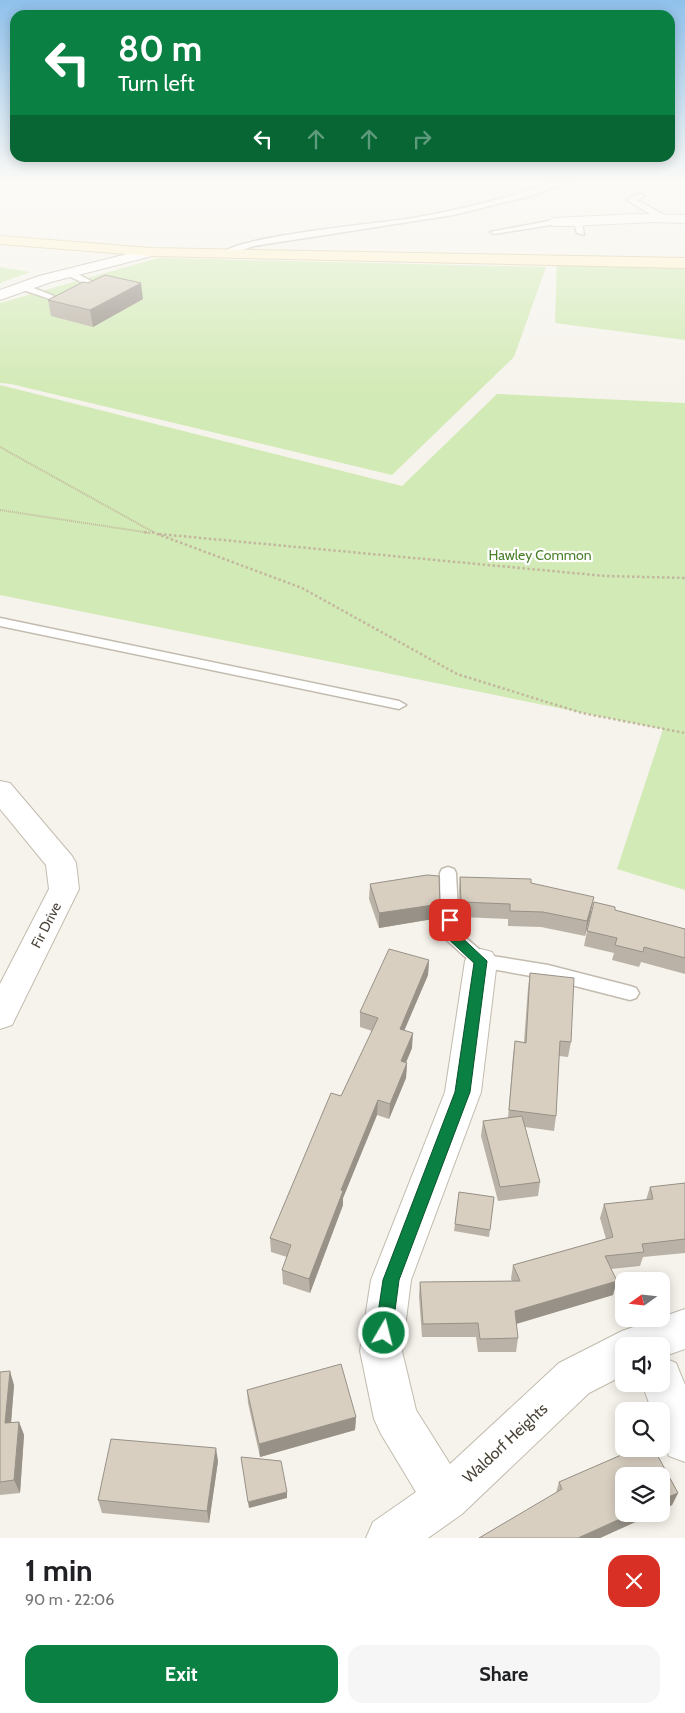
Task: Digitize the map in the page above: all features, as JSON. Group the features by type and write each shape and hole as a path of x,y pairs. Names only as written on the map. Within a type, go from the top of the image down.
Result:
{"street":[{"path":"0,295 69,273 151,252 685,263"},
{"name":"Fir Drive","path":"0,790 61,863 64,889 0,1016"},
{"path":"446,1498 396,1419 381,1351 391,1280 463,1092 480,961"},
{"name":"Waldorf Heights","path":"670,1338 685,1329"},
{"name":"Waldorf Heights","path":"389,1538 446,1498 574,1378 615,1363"},
{"path":"662,1392 685,1440"}],"lane":[{"path":"224,254 230,252"},
{"path":"69,273 89,282"},
{"path":"23,287 50,296"},
{"path":"0,622 399,705"},
{"path":"448,873 450,935 480,961 548,972 630,993"}],"path":[{"path":"0,447 154,533 302,588 457,674 582,713 685,734"},
{"path":"0,510 154,533 605,576 685,578"}],"green space":[{"path":"158,258 546,267 514,357 392,475 11,384 0,383 0,303"},
{"path":"557,261 685,262 685,340 555,323"},
{"path":"0,267 30,272 0,283"},
{"name":"Hawley Common","path":"0,385 402,486 497,394 685,403 685,890 617,869 663,729 0,595"}],"building":[{"path":"105,275 141,283 90,310 48,300 83,282 88,283"},
{"path":"427,875 439,876 440,904 379,913 370,884"},
{"path":"460,877 531,879 531,883 594,897 587,921 543,912 510,911 510,904 461,902"},
{"path":"594,902 615,907 615,910 685,929 685,958 644,947 643,952 615,945 617,938 587,931"},
{"path":"389,949 429,960 400,1029 413,1033 401,1061 407,1063 390,1104 378,1100 341,1190 343,1191 309,1279 282,1270 291,1245 270,1238 331,1093 341,1096 378,1018 360,1012"},
{"path":"530,973 574,978 571,1042 560,1041 556,1116 509,1110 515,1041 526,1043"},
{"path":"522,1116 540,1182 500,1187 483,1121"},
{"path":"685,1183 685,1239 642,1244 644,1252 605,1256 615,1277 615,1282 515,1311 518,1338 480,1339 478,1323 423,1324 420,1282 520,1281 513,1265 613,1237 604,1204 653,1199 650,1187"},
{"path":"459,1192 494,1197 490,1230 455,1224"},
{"path":"341,1364 356,1417 259,1444 247,1390"},
{"path":"10,1371 5,1423 19,1422 14,1480 0,1482 0,1372"},
{"path":"111,1439 216,1448 207,1511 98,1500"},
{"path":"241,1457 281,1461 287,1492 248,1502"},
{"path":"617,1457 658,1457 664,1467 615,1467 615,1521 578,1538 479,1538 562,1489 559,1482"},
{"path":"670,1478 678,1493 670,1496"}],"route":[{"path":"384,1333 391,1280 463,1092 480,961 450,935 450,920"}]}
